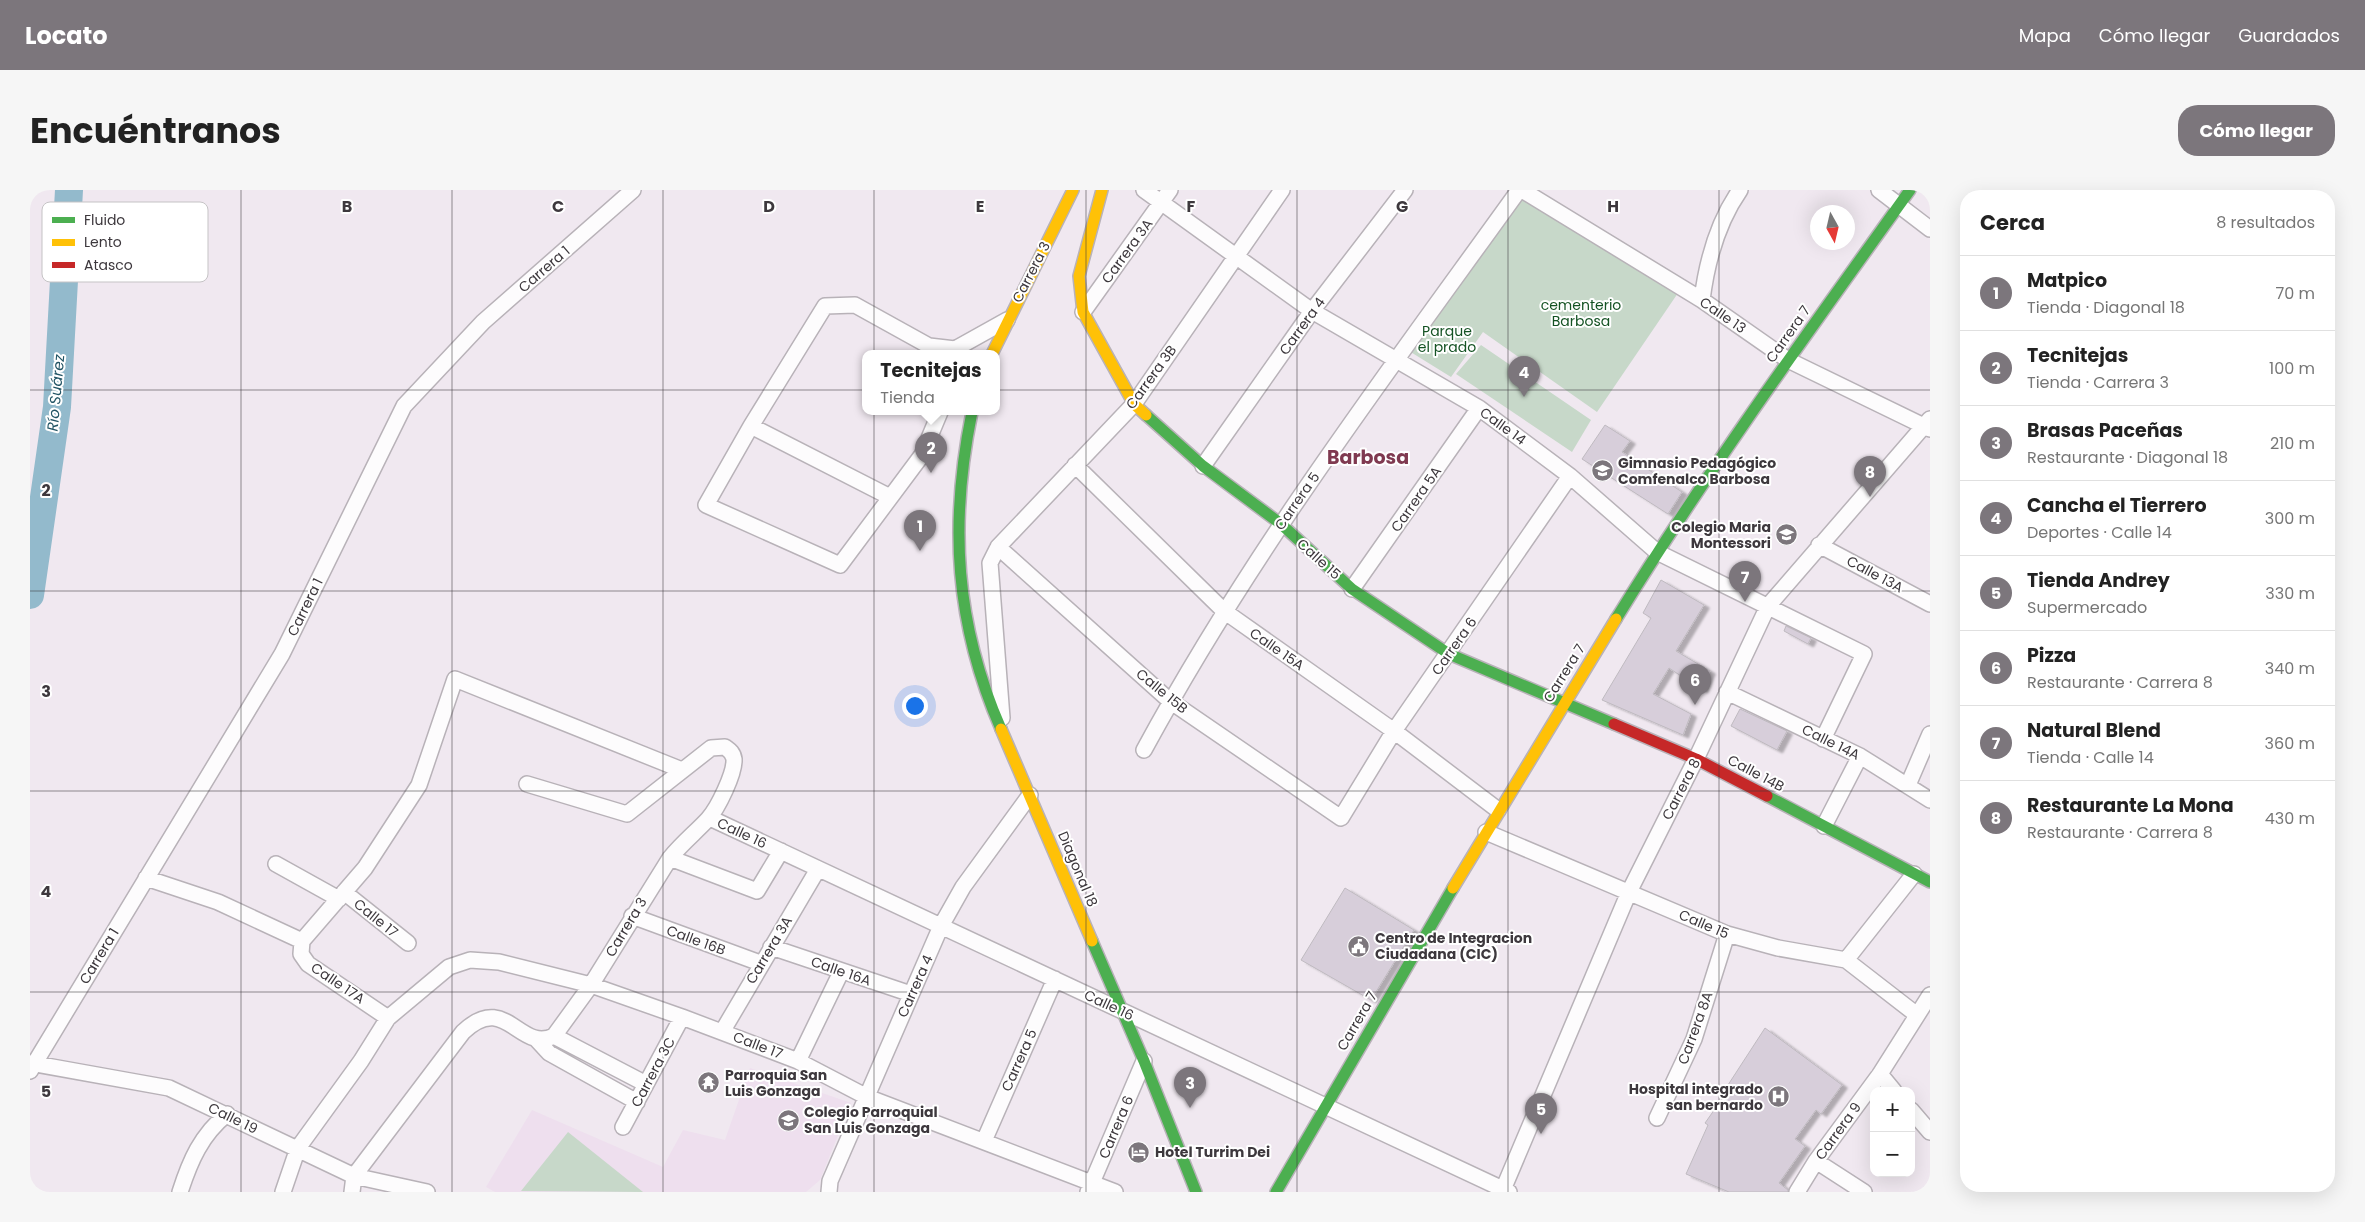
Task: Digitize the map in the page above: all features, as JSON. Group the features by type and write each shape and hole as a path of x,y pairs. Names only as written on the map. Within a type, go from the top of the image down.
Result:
{"street":[{"name":"Carrera 1","path":"31,1066 282,654 404,406 483,322 634,190"},
{"name":"Carrera 3","path":"994,350 1073,190"},
{"path":"1083,312 1079,276 1102,190"},
{"name":"Calle 14","path":"1144,190 1312,311 1479,408 1570,476 1656,552 1864,654 1823,739"},
{"name":"Carrera 3A","path":"1083,312 1170,190"},
{"name":"Carrera 3B","path":"998,547 1134,404 1282,190"},
{"name":"Carrera 4","path":"1203,466 1312,311 1405,190"},
{"name":"Calle 13","path":"1521,190 1702,300 1788,360 1928,424"},
{"name":"Carrera 5","path":"1144,750 1170,701 1224,611 1281,524 1521,190"},
{"path":"1702,300 1712,248 1727,211 1740,190"},
{"path":"1878,190 1930,229"},
{"name":"Carrera 7","path":"1276,1192 1498,810 1656,552 1788,360 1910,190"},
{"path":"939,415 922,455 840,565 706,505 751,426 825,306 855,305 929,346 946,350"},
{"name":"Calle 15","path":"1083,312 1134,404 1203,466 1281,524 1352,589 1449,654 1563,704"},
{"path":"957,350 1007,320"},
{"name":"Carrera 5A","path":"1352,589 1479,408"},
{"name":"Carrera 8","path":"1504,1191 1629,892 1696,759 1768,606 1928,424 1930,408"},
{"name":"Diagonal 18","path":"971,415 960,478 956,551 963,609 979,673 1003,734 1144,1061 1196,1192"},
{"path":"751,426 890,497"},
{"name":"Calle 15A","path":"1075,465 1224,611 1394,731 1498,810"},
{"name":"Carrera 6","path":"1341,818 1394,731 1449,654 1570,476"},
{"name":"Calle 13A","path":"1820,545 1930,604"},
{"path":"998,547 990,563 1003,734"},
{"name":"Calle 15B","path":"998,547 1170,701 1341,818"},
{"path":"146,878 218,902 302,940 365,868 419,785 455,679 682,770"},
{"name":"Calle 14A","path":"1727,692 1860,756 1930,800"},
{"name":"Calle 14B","path":"1563,704 1696,759 1930,882"},
{"path":"1908,785 1930,734"},
{"path":"527,784 627,814 711,748 725,747 732,752 734,758 732,775 710,818"},
{"path":"1824,826 1860,756"},
{"name":"Carrera 4","path":"830,1187 941,926 963,887 1030,795"},
{"name":"Carrera 3","path":"546,1038 591,984 670,858 684,840 710,818"},
{"name":"Calle 16","path":"710,818 1504,1191"},
{"name":"Calle 15","path":"1486,832 1727,934 1778,948 1846,960 1917,1014"},
{"path":"670,858 757,891 781,851"},
{"name":"Calle 17","path":"276,864 342,896 408,943"},
{"name":"Carrera 3A","path":"722,1032 760,963 818,869"},
{"path":"1846,960 1914,874"},
{"name":"Calle 16B","path":"632,916 760,963"},
{"name":"Carrera 8A","path":"1657,1118 1694,1040 1727,934"},
{"name":"Calle 17A","path":"302,940 301,954 308,964 388,1018"},
{"name":"Calle 16A","path":"771,947 911,994"},
{"name":"Calle 17","path":"283,1192 298,1148 388,1018 449,967 470,960 499,962 591,984 798,1061 867,1097 984,1141 1090,1188 1115,1192"},
{"path":"798,1061 841,972"},
{"name":"Carrera 5","path":"984,1141 1055,979"},
{"name":"Carrera 9","path":"1796,1192 1816,1161 1880,1074 1930,995"},
{"path":"352,1192 354,1176 463,1032 473,1022 490,1017 499,1018 646,1084"},
{"name":"Carrera 3C","path":"624,1127 682,1017"},
{"path":"546,1038 549,1053 637,1102"},
{"name":"Carrera 6","path":"1090,1188 1144,1061"},
{"name":"Calle 19","path":"31,1066 168,1088 227,1114 354,1176 427,1192"},
{"path":"1880,1074 1891,1087"},
{"path":"180,1192 193,1154 212,1126 227,1114"},
{"path":"1915,1115 1930,1132"},
{"path":"1816,1161 1864,1192"},
{"path":"818,1192 830,1187"}],"shaded area":[{"name":"Colegio Parroquial San Luis Gonzaga","path":"750,1068 851,1103 820,1180 806,1192 495,1192 486,1187 532,1110 663,1167 683,1130 725,1140"}],"green space":[{"name":"cementerio Barbosa","path":"1522,196 1678,293 1597,412 1483,332 1451,377 1409,351"},
{"path":"1481,345 1591,420 1572,452 1456,374"},
{"path":"568,1132 643,1192 521,1191"}],"building":[{"path":"1605,425 1630,441 1622,452 1682,492 1668,514 1582,459"},
{"path":"1661,580 1704,605 1676,651 1710,671 1702,690 1669,668 1653,694 1691,714 1683,735 1602,700 1651,618 1643,613"},
{"path":"1786,626 1811,638 1808,644 1784,631"},
{"path":"1740,709 1787,731 1777,750 1731,726"},
{"name":"Centro de Integracion Ciudadana (CIC)","path":"1345,888 1414,930 1371,1000 1301,960"},
{"path":"1765,1028 1842,1085 1821,1114 1816,1110 1795,1139 1805,1146 1779,1183 1788,1192 1729,1192 1686,1174 1708,1125 1705,1123 1729,1089 1726,1088"}],"waterway":[{"name":"Río Suárez","path":"68,202 69,190"},
{"name":"Río Suárez","path":"30,595 57,407 64,282"}],"traffic: fast":[{"path":"1616,619 1722,455 1910,190"},
{"path":"971,415 960,494 959,534 961,573 974,651 1001,729"},
{"path":"1146,415 1203,466 1281,524 1352,589 1449,654 1614,724"},
{"path":"1767,796 1930,882"},
{"path":"1276,1192 1453,888"},
{"path":"1092,941 1144,1061 1196,1192"}],"traffic: slow":[{"path":"994,350 1073,190"},
{"path":"1102,190 1079,276 1083,312 1134,404 1146,415"},
{"path":"1453,888 1616,619"},
{"path":"1001,729 1092,941"}],"traffic: jam":[{"path":"1614,724 1696,759 1767,796"}],"place":[{"name":"Cancha el Tierrero","path":"1524,397"},
{"name":"Gimnasio Pedagógico Comfenalco Barbosa","path":"1602,471"},
{"name":"Tecnitejas","path":"931,473"},
{"name":"Restaurante La Mona","path":"1870,497"},
{"name":"Colegio Maria Montessori","path":"1787,535"},
{"name":"Matpico","path":"920,551"},
{"name":"Natural Blend","path":"1745,602"},
{"name":"Pizza","path":"1695,705"},
{"name":"Centro de Integracion Ciudadana (CIC)","path":"1359,946"},
{"name":"Parroquia San Luis Gonzaga","path":"709,1083"},
{"name":"Hospital integrado san bernardo","path":"1779,1097"},
{"name":"Brasas Paceñas","path":"1190,1108"},
{"name":"Colegio Parroquial San Luis Gonzaga","path":"788,1120"},
{"name":"Tienda Andrey","path":"1541,1134"},
{"name":"Hotel Turrim Dei","path":"1139,1152"}],"district":[{"name":"Barbosa","path":"1368,457"}],"park label":[{"name":"Parque el prado","path":"1447,340"}]}
